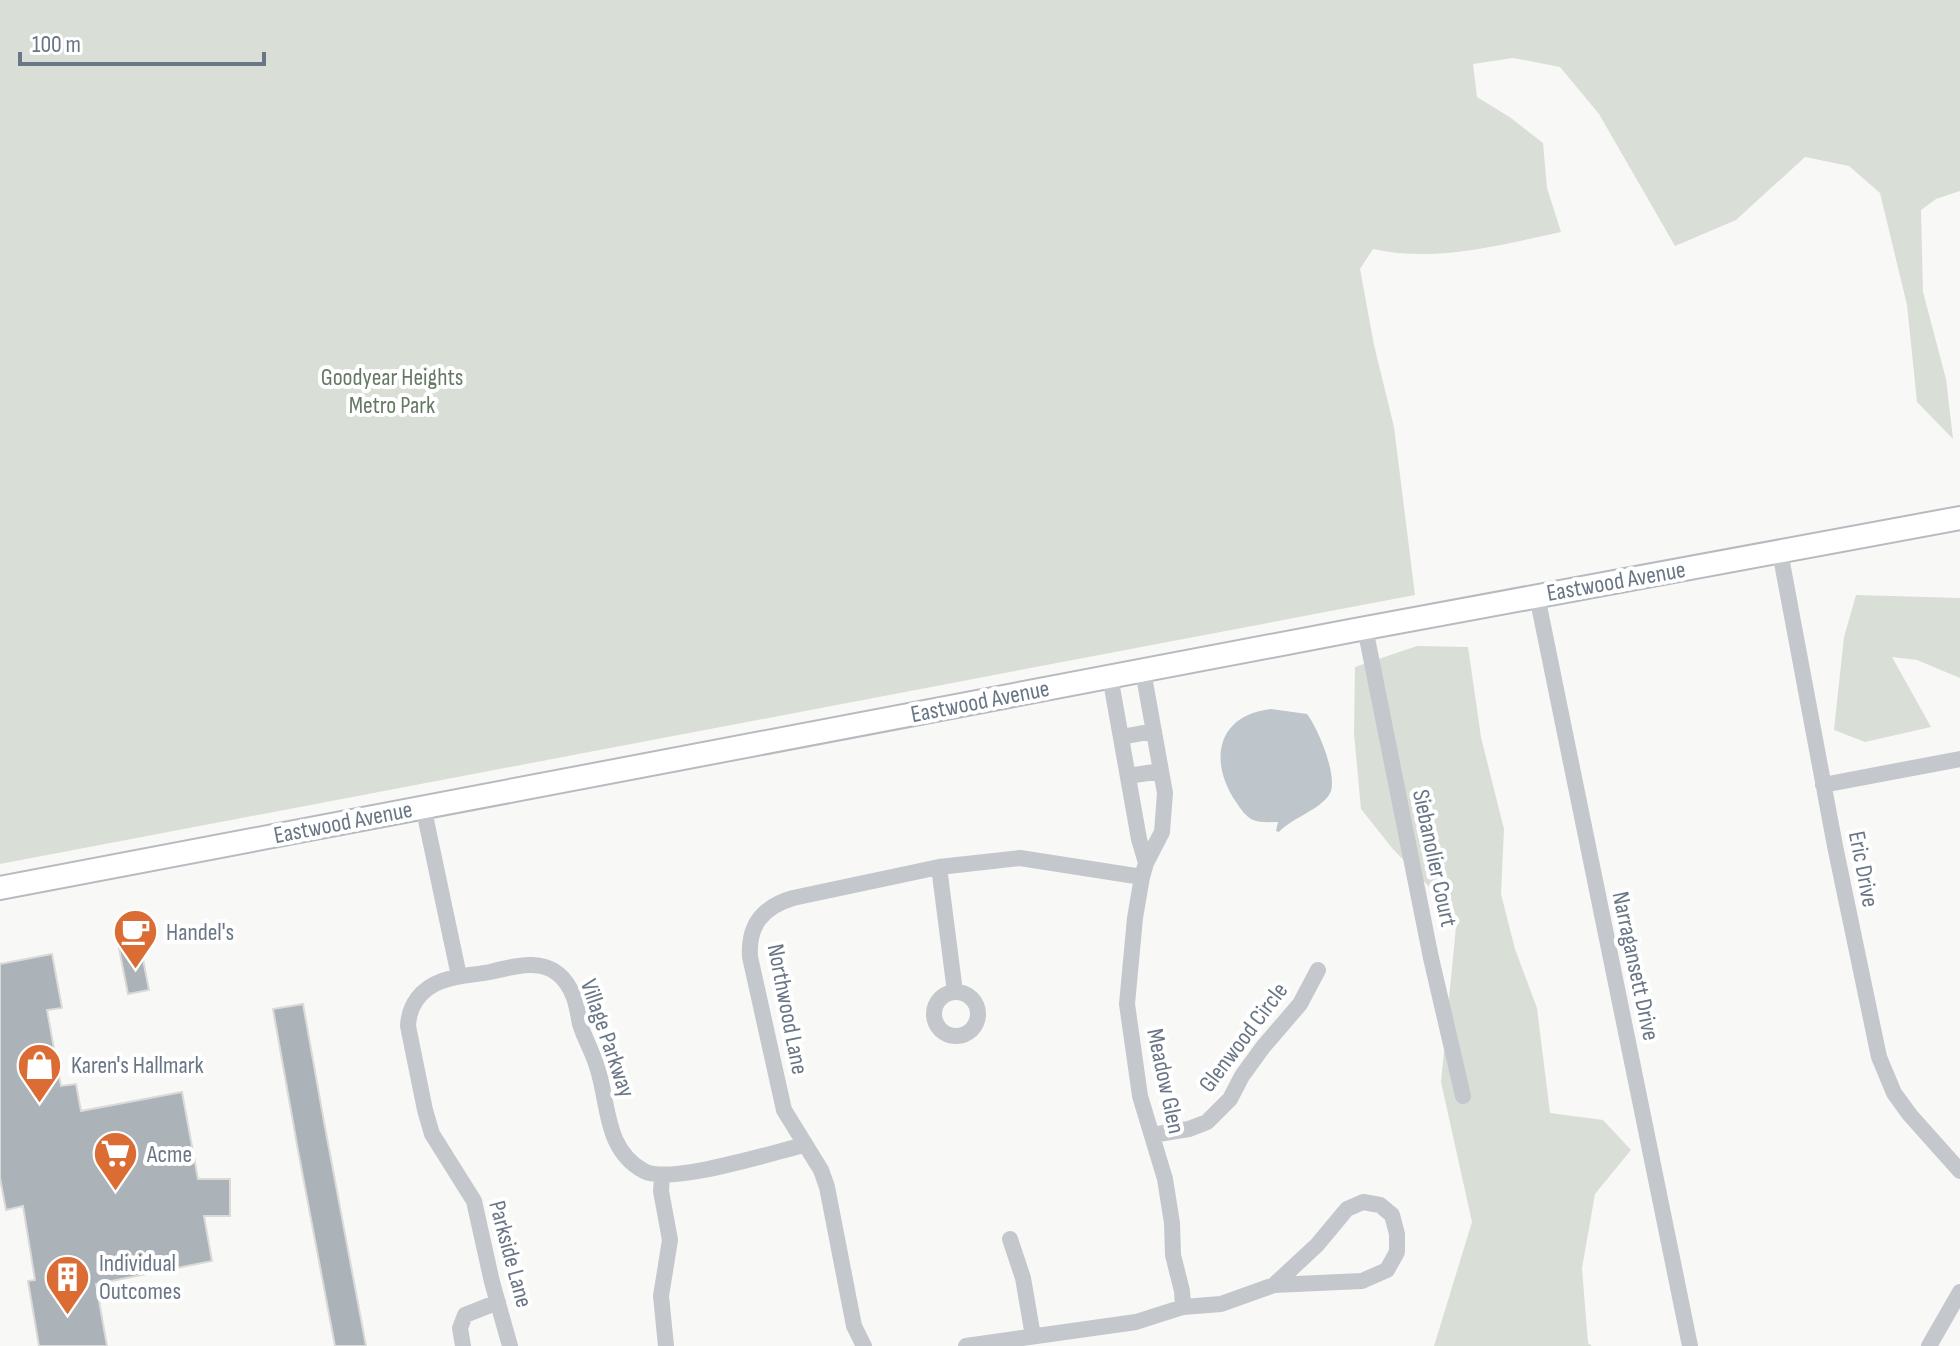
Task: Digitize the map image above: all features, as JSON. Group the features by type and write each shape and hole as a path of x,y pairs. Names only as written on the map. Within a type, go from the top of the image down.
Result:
{"street":[{"name":"Eastwood Avenue","path":"0,888 1110,676 1960,518"},
{"name":"Eric Drive","path":"1780,552 1823,785 1879,1057 1894,1093 1960,1171"},
{"name":"Narragansett Drive","path":"1537,596 1690,1346"},
{"name":"Siebanolier Court","path":"1365,628 1431,958 1463,1096"},
{"name":"Meadow Glen","path":"1143,671 1165,793 1162,832 1144,870 1135,918 1127,1004 1140,1096 1165,1179 1173,1255 1183,1307"},
{"name":"Meadow Glen","path":"1110,676 1144,870"},
{"path":"1121,737 1154,731"},
{"path":"1823,785 1960,759"},
{"path":"1128,776 1161,771"},
{"path":"423,806 459,976"},
{"name":"Northwood Lane","path":"864,1346 854,1326 827,1187 821,1170 784,1110 753,970 749,938 760,917 780,901 939,867 1020,858 1144,870"},
{"path":"939,867 955,992"},
{"name":"Village Parkway","path":"459,976 535,964 559,974 574,997 602,1084 617,1146 642,1170 662,1176"},
{"name":"Glenwood Circle","path":"1152,1135 1189,1129 1207,1122 1230,1099 1263,1047 1300,1004 1318,970"},
{"name":"Parkside Lane","path":"459,976 436,983 422,993 411,1007 408,1026 432,1134 474,1201 510,1346"},
{"path":"666,1346 661,1296 670,1240 661,1191 662,1176 710,1168 804,1145"},
{"path":"966,1346 1136,1322 1183,1307 1221,1304 1274,1285 1362,1281 1387,1270 1397,1252 1397,1234 1392,1215 1380,1205 1363,1202 1347,1209 1317,1245 1274,1285"},
{"path":"1010,1239 1023,1278 1033,1336"},
{"path":"1929,1346 1960,1292"},
{"path":"463,1346 460,1328 465,1315 498,1302"}],"green space":[{"name":"Goodyear Heights Metro Park","path":"0,0 1960,0 1960,191 1936,199 1921,210 1923,292 1946,379 1953,439 1917,402 1907,305 1880,193 1849,166 1805,157 1736,220 1675,246 1599,114 1560,67 1513,58 1473,64 1477,97 1543,143 1547,188 1561,232 1467,251 1420,254 1373,249 1360,269 1394,427 1415,595 0,864"},
{"path":"1856,595 1960,598 1960,678 1917,660 1892,657 1931,727 1865,742 1834,730 1844,637"},
{"path":"1417,646 1468,647 1481,737 1504,829 1501,894 1515,949 1537,1008 1550,1113 1603,1120 1631,1150 1595,1194 1582,1268 1588,1343 1592,1346 1434,1346 1472,1222 1441,1082 1457,916 1392,848 1361,809 1354,733 1355,667"}],"shaded area":[{"path":"1271,709 1307,714 1322,742 1332,778 1332,788 1324,801 1279,832 1276,831 1278,822 1253,820 1241,810 1227,786 1221,756 1229,730 1239,720"}],"building":[{"path":"140,944 149,990 128,994 119,948"},
{"name":"Acme","path":"52,954 62,1008 47,1010 61,1086 76,1084 81,1111 182,1092 198,1179 230,1179 230,1216 204,1216 212,1261 96,1284 107,1346 39,1346 28,1281 35,1280 23,1206 6,1210 0,1178 0,964"},
{"path":"303,1004 366,1346 335,1346 298,1150 273,1009"}],"place":[{"name":"Handel's","path":"135,971"},
{"name":"Karen's Hallmark","path":"40,1104"},
{"name":"Acme","path":"116,1193"},
{"name":"Individual Outcomes","path":"68,1316"}]}
